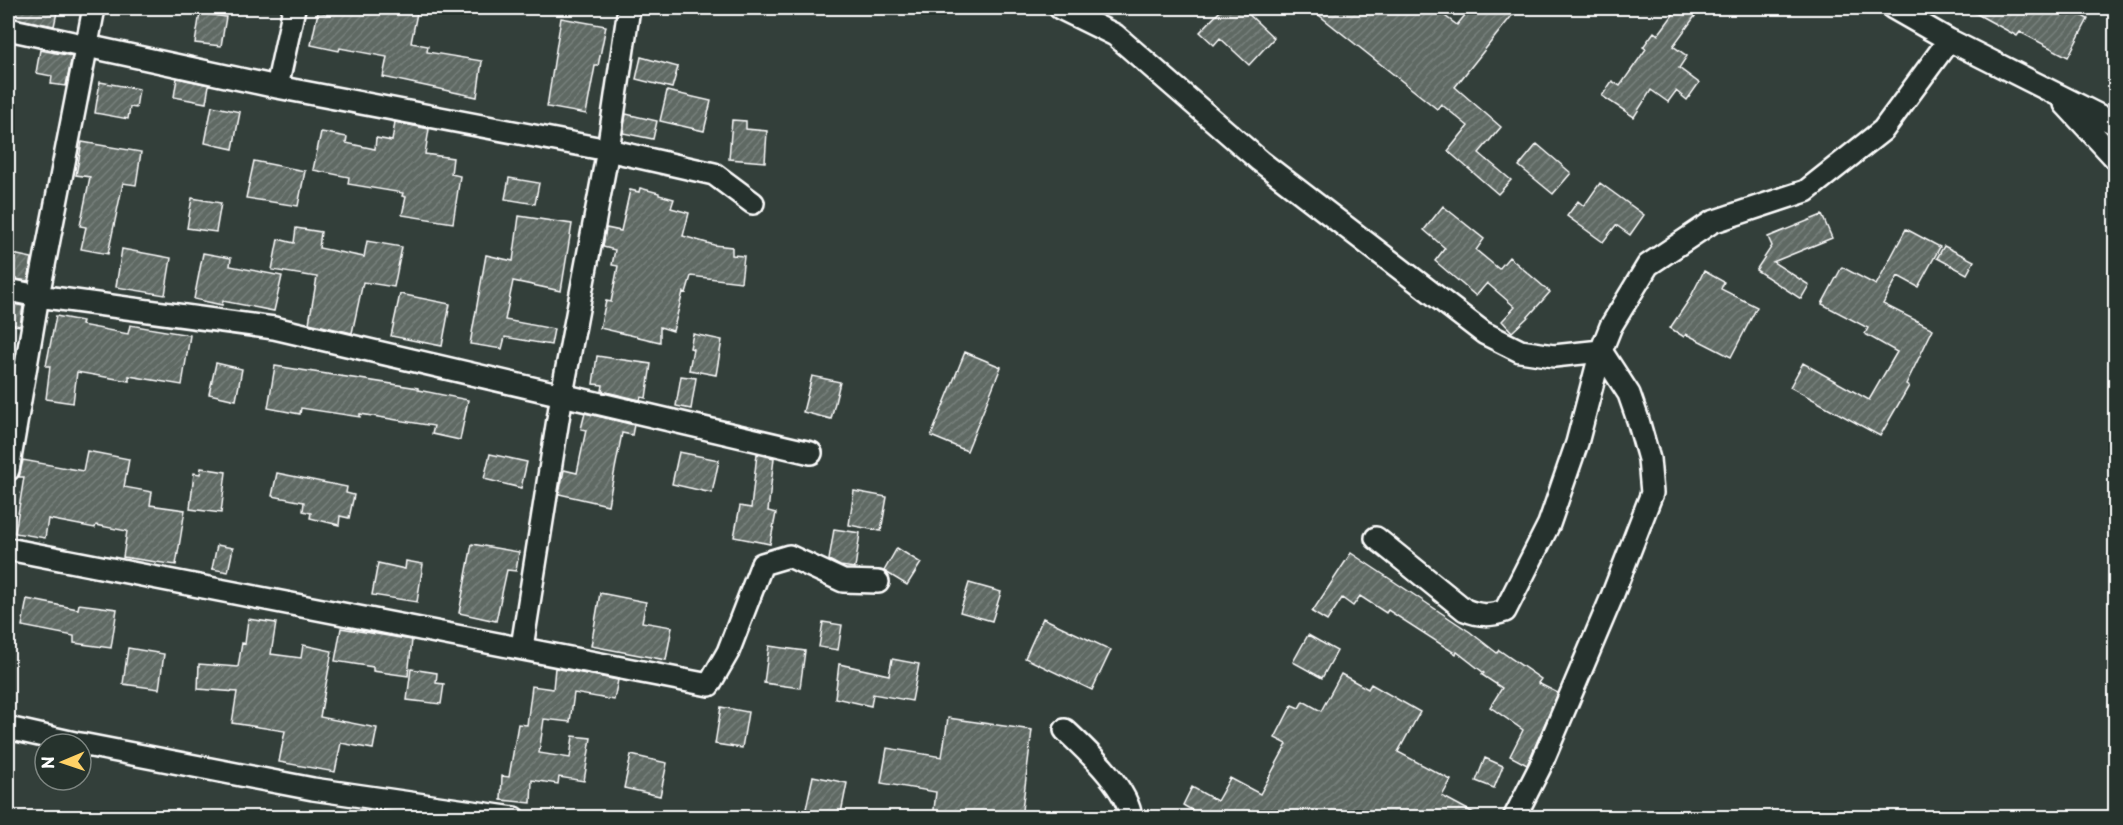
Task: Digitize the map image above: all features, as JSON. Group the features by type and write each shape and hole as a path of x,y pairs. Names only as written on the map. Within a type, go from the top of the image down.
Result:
{"street":[{"path":"8,470 38,296 94,8"},
{"path":"277,87 294,8"},
{"path":"522,647 562,394 608,150 629,8"},
{"path":"1060,8 1115,35 1260,161 1484,333 1520,351 1554,356 1601,351"},
{"path":"1893,8 1949,40 2115,124"},
{"path":"8,29 277,87 608,150 714,174 753,203"},
{"path":"1376,538 1465,610 1479,616 1506,611 1549,524 1577,443 1601,351 1611,326 1648,265 1712,222 1806,191 1883,130 1949,40"},
{"path":"2054,93 2115,159"},
{"path":"8,290 274,328 811,453"},
{"path":"1514,818 1540,767 1611,599 1652,493 1649,459 1629,394 1601,351"},
{"path":"8,549 229,594 522,647 709,685 728,652 762,564 789,556 843,581 878,582"},
{"path":"8,728 33,734"},
{"path":"1065,730 1100,764 1130,806 1131,818"},
{"path":"93,746 314,789 514,818"}],"building":[{"path":"8,8 58,8 54,26 8,17"},
{"path":"325,8 418,8 411,43 428,46 427,52 482,61 477,97 383,77 387,57 311,45 318,12 325,13"},
{"path":"1223,8 1242,8 1274,38 1249,65 1220,38 1214,45 1200,32"},
{"path":"1310,8 1434,8 1457,25 1471,8 1518,8 1455,87 1501,127 1479,153 1511,180 1498,194 1448,151 1468,126 1441,104 1437,109"},
{"path":"1678,8 1701,8 1673,46 1687,56 1679,68 1699,83 1687,100 1676,91 1668,102 1651,90 1634,117 1602,96 1612,81 1620,86 1646,49 1643,47 1654,32 1658,35"},
{"path":"1966,8 2067,8 2088,19 2068,57 2020,32 2017,36"},
{"path":"200,13 226,17 221,46 195,43"},
{"path":"561,18 606,26 598,66 595,66 586,114 547,107"},
{"path":"40,50 72,56 66,86 51,84 52,76 36,73"},
{"path":"641,57 678,67 672,88 636,79"},
{"path":"177,78 209,85 206,103 174,97"},
{"path":"100,82 139,89 136,108 130,107 128,119 95,113"},
{"path":"667,91 711,101 704,131 660,121"},
{"path":"212,106 240,112 233,149 205,143"},
{"path":"626,114 657,121 653,139 623,133"},
{"path":"732,120 746,121 746,129 767,131 765,162 729,159"},
{"path":"395,122 429,129 425,154 453,158 451,174 460,176 453,223 402,215 406,197 402,196 403,193 348,184 349,177 313,170 321,132 347,137 346,143 375,149 376,138 392,141"},
{"path":"82,142 141,152 136,185 123,183 108,254 81,249 86,227 80,226 90,177 76,175"},
{"path":"1537,144 1571,173 1553,194 1519,166"},
{"path":"254,161 305,171 298,206 246,198"},
{"path":"509,178 539,183 535,204 505,199"},
{"path":"1600,183 1644,215 1630,235 1616,225 1603,242 1567,216 1578,201 1584,206"},
{"path":"640,188 674,199 671,208 689,213 683,236 714,245 732,247 732,255 744,256 741,282 691,276 686,293 683,292 673,331 660,327 660,342 600,328 606,301 611,302 618,266 612,265 615,250 603,247 606,228 621,231 630,190 639,192"},
{"path":"192,198 221,203 216,232 187,228"},
{"path":"1443,206 1484,239 1476,250 1499,269 1509,257 1550,292 1512,332 1502,321 1515,307 1487,283 1476,296 1435,261 1445,248 1424,230"},
{"path":"1822,215 1832,238 1773,262 1809,285 1801,299 1756,270 1772,246 1768,237"},
{"path":"519,216 572,224 561,291 513,281 505,320 554,329 551,345 505,337 502,349 470,344 486,255 513,261"},
{"path":"296,228 321,232 319,248 364,257 367,241 402,247 394,287 363,282 352,333 309,323 317,277 272,270 278,239 294,243"},
{"path":"1906,229 1940,247 1918,287 1898,276 1883,304 1933,329 1906,384 1909,386 1880,436 1790,387 1803,363 1869,400 1897,352 1865,334 1868,328 1822,304 1842,267 1876,285"},
{"path":"1944,246 1974,261 1967,274 1937,258"},
{"path":"122,249 171,258 165,295 116,287"},
{"path":"8,253 32,258 28,281 8,278"},
{"path":"203,253 231,258 230,266 282,276 274,311 223,301 222,305 194,299"},
{"path":"1704,271 1724,282 1721,289 1757,307 1731,357 1686,334 1684,337 1670,328 1689,300"},
{"path":"400,294 450,304 442,346 391,336"},
{"path":"8,303 23,306 20,326 8,324"},
{"path":"56,316 82,321 81,325 128,334 130,325 190,335 182,385 129,376 129,381 77,372 73,403 46,399 50,366 46,366"},
{"path":"693,334 722,340 716,375 689,370"},
{"path":"965,352 1001,367 967,451 931,436"},
{"path":"597,356 651,364 646,398 641,397 640,400 602,391 603,385 593,384"},
{"path":"216,363 242,369 236,400 209,394"},
{"path":"275,366 418,388 418,390 468,400 460,440 432,434 434,426 360,414 360,417 301,408 300,414 268,408"},
{"path":"681,376 696,378 691,409 676,406"},
{"path":"812,376 840,382 831,419 803,412"},
{"path":"585,413 634,425 632,435 622,433 608,505 559,494 564,470 577,473 586,430 581,429"},
{"path":"87,451 129,459 124,487 152,492 150,505 185,510 176,565 123,557 127,531 96,525 95,528 48,519 45,538 15,533 24,477 19,477 23,460 83,471"},
{"path":"679,452 719,460 712,493 672,484"},
{"path":"490,454 527,462 521,488 484,479"},
{"path":"757,454 774,458 768,511 776,513 770,544 734,537 740,506 751,508"},
{"path":"201,468 226,472 221,513 190,509 194,473 200,474"},
{"path":"277,473 347,487 346,493 354,495 349,518 340,516 339,525 310,518 311,513 303,511 304,502 272,496"},
{"path":"854,491 887,497 881,531 849,525"},
{"path":"834,529 860,533 855,568 840,566 829,560"},
{"path":"472,544 519,552 516,571 507,570 496,621 459,613"},
{"path":"217,545 233,548 228,572 212,569"},
{"path":"897,548 921,563 907,585 884,571"},
{"path":"1351,553 1470,632 1497,653 1499,650 1541,679 1538,683 1558,693 1527,765 1510,756 1523,730 1490,707 1502,688 1482,675 1484,673 1457,652 1456,654 1388,610 1386,613 1360,596 1353,606 1342,598 1327,621 1312,612"},
{"path":"406,561 423,564 417,602 372,595 378,563 405,569"},
{"path":"969,583 1001,592 992,621 960,612"},
{"path":"600,593 646,602 642,622 672,627 666,660 591,646"},
{"path":"27,599 78,609 79,604 117,609 111,648 74,643 74,636 22,626"},
{"path":"1043,618 1111,650 1092,690 1025,658"},
{"path":"248,619 276,623 271,654 301,658 303,645 332,651 320,717 377,728 373,749 341,743 335,772 279,762 285,731 232,723 237,692 198,689 199,664 238,667 242,643 245,644"},
{"path":"823,622 842,625 838,650 819,647"},
{"path":"341,628 412,640 408,676 373,671 373,667 335,661"},
{"path":"1308,635 1337,651 1322,678 1293,662"},
{"path":"769,646 805,651 800,688 764,683"},
{"path":"128,648 164,654 159,689 123,684"},
{"path":"892,659 919,664 912,701 873,694 871,706 835,698 839,664 889,675"},
{"path":"555,668 618,680 614,700 574,693 570,722 544,719 539,753 570,758 573,736 591,738 584,781 559,777 558,784 532,780 531,803 501,800 502,776 509,777 518,724 527,725 532,686 553,689"},
{"path":"411,669 437,673 436,683 444,684 441,704 407,700"},
{"path":"1341,674 1368,689 1371,684 1420,712 1398,752 1451,780 1442,796 1483,818 1205,818 1183,805 1192,787 1217,801 1230,778 1260,794 1287,744 1275,738 1292,705 1299,708 1303,701 1321,711"},
{"path":"721,707 748,712 742,748 715,744"},
{"path":"948,718 1032,730 1021,818 933,818 936,792 881,783 887,748 942,757"},
{"path":"631,755 667,763 660,796 624,788"},
{"path":"1485,758 1503,766 1494,788 1476,781"},
{"path":"813,776 847,783 840,818 804,818"}]}
